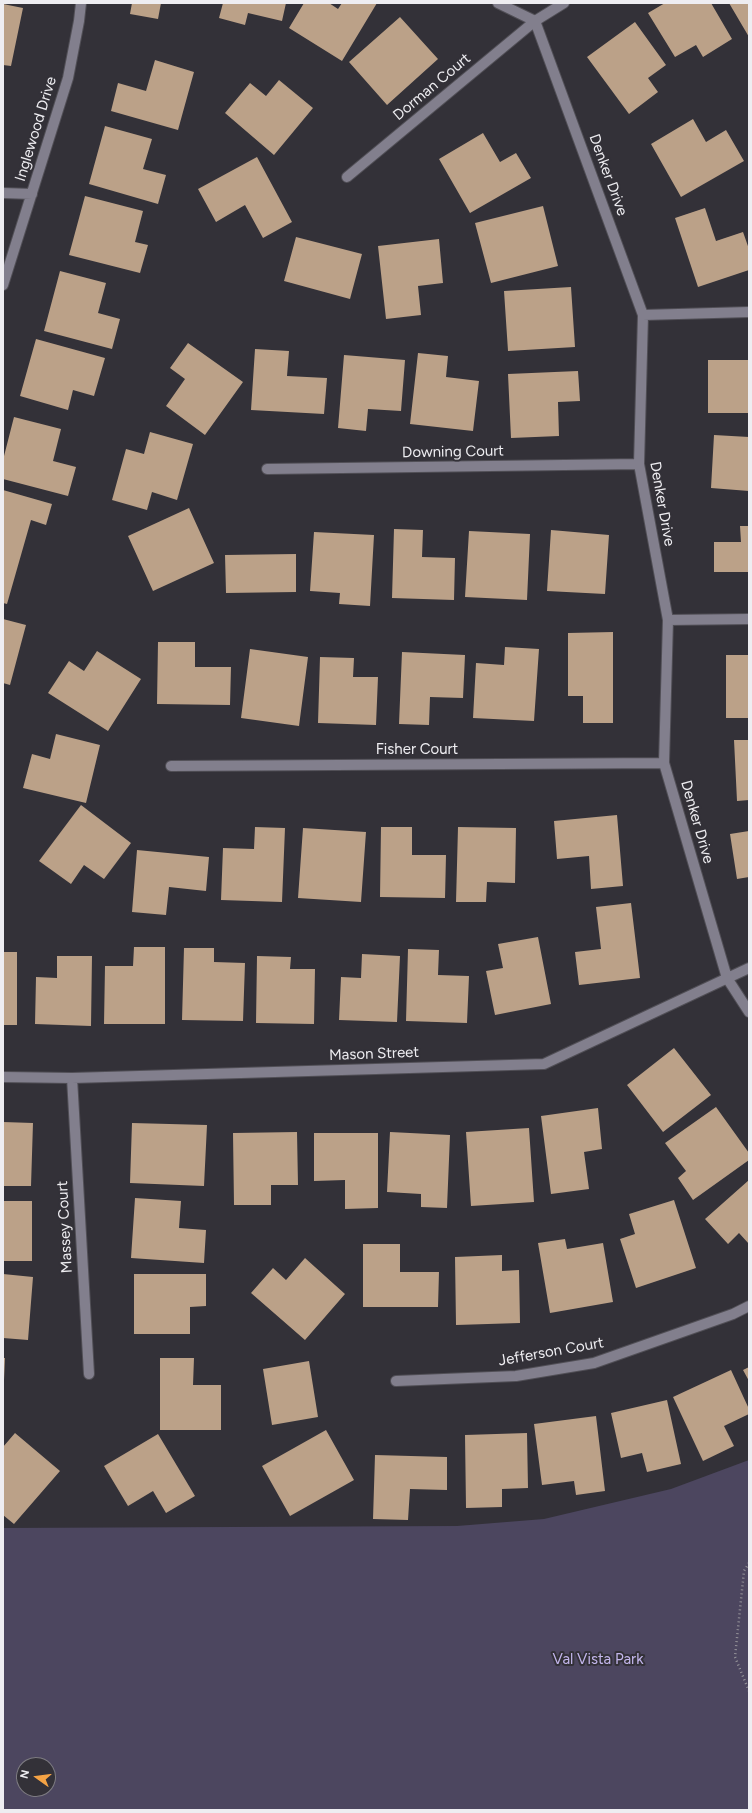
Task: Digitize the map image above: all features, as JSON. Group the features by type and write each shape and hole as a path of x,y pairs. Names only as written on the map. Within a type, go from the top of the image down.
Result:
{"street":[{"name":"Inglewood Drive","path":"3,285 68,78 81,3"},
{"path":"498,3 535,21"},
{"name":"Dorman Court","path":"347,177 535,21 564,3"},
{"name":"Denker Drive","path":"535,21 644,315 639,464 668,620 664,763 727,978 749,1012"},
{"path":"3,193 32,194"},
{"path":"644,315 749,312"},
{"name":"Downing Court","path":"267,469 639,464"},
{"path":"668,620 749,619"},
{"name":"Fisher Court","path":"171,766 664,763"},
{"name":"Mason Street","path":"3,1078 72,1078 544,1064 749,968"},
{"name":"Massey Court","path":"72,1078 89,1374"},
{"name":"Jefferson Court","path":"396,1381 516,1376 594,1363 732,1314 749,1306"}],"path":[{"path":"749,1563 744,1571 735,1657 749,1691"}],"green space":[{"name":"Val Vista Park","path":"749,1460 749,1810 3,1810 3,1528 457,1526 544,1519 671,1489"}],"building":[{"path":"132,3 161,3 158,19 130,14"},
{"path":"223,3 286,3 282,21 248,13 245,25 219,18"},
{"path":"304,3 329,3 338,9 342,3 377,3 342,61 289,28"},
{"path":"665,3 711,3 732,39 703,57 696,45 675,57 648,13"},
{"path":"729,3 749,3 749,37"},
{"path":"3,4 23,8 11,66 3,65"},
{"path":"400,17 438,59 387,105 349,62"},
{"path":"635,22 666,65 648,78 658,92 629,114 587,57"},
{"path":"155,60 194,72 178,130 111,111 118,83 146,91"},
{"path":"279,80 313,108 274,155 225,113 250,83 266,96"},
{"path":"693,119 706,142 726,130 744,161 681,197 651,144"},
{"path":"105,126 152,139 143,169 166,175 158,204 89,184"},
{"path":"483,133 500,162 516,153 531,178 470,213 439,159"},
{"path":"257,157 292,222 263,238 245,205 216,222 198,189"},
{"path":"85,196 143,211 135,242 148,245 140,273 69,255"},
{"path":"543,206 558,266 491,283 475,223"},
{"path":"705,208 716,241 743,232 749,249 749,270 698,287 675,218"},
{"path":"296,237 362,254 350,299 284,281"},
{"path":"439,239 443,283 418,286 421,315 386,319 378,246"},
{"path":"60,271 106,283 98,313 120,319 112,349 44,331"},
{"path":"571,287 575,347 508,351 504,291"},
{"path":"36,339 105,358 94,396 73,390 68,410 20,396"},
{"path":"188,343 243,382 205,435 166,406 185,379 170,368"},
{"path":"255,349 289,351 287,376 327,378 324,414 251,410"},
{"path":"418,353 448,356 446,377 479,381 473,431 410,424"},
{"path":"344,355 405,360 401,411 368,409 366,431 338,428"},
{"path":"708,360 749,360 749,413 708,413"},
{"path":"578,371 580,401 558,402 559,436 511,438 508,374"},
{"path":"14,417 61,429 53,461 76,467 68,496 3,479 3,460"},
{"path":"150,432 193,444 177,500 152,492 147,510 112,500 126,449 144,454"},
{"path":"714,435 749,437 749,491 711,488"},
{"path":"3,490 52,504 46,525 31,520 7,604 3,603"},
{"path":"189,508 214,563 153,591 128,536"},
{"path":"740,526 749,526 749,572 714,572 714,542 741,542"},
{"path":"394,529 423,530 422,557 455,558 454,600 392,598"},
{"path":"551,530 609,535 605,594 547,591"},
{"path":"469,531 530,534 527,600 465,597"},
{"path":"314,532 374,535 370,606 339,604 340,593 310,591"},
{"path":"296,554 296,592 226,593 225,555"},
{"path":"3,619 26,625 10,685 3,683"},
{"path":"613,632 613,723 583,723 583,696 568,696 568,633"},
{"path":"158,642 195,642 195,667 231,667 230,705 157,704"},
{"path":"505,647 539,649 534,721 473,718 476,663 504,665"},
{"path":"250,649 308,657 299,726 241,718"},
{"path":"97,651 141,679 108,731 48,693 69,661 84,671"},
{"path":"402,652 465,655 463,698 430,697 429,725 399,724"},
{"path":"726,655 749,655 749,718 726,718"},
{"path":"320,657 354,658 353,677 378,677 376,725 318,723"},
{"path":"56,734 100,745 86,803 23,788 32,754 50,759"},
{"path":"734,740 749,740 749,800 737,801"},
{"path":"81,805 131,843 104,879 84,865 71,884 39,861"},
{"path":"617,815 623,886 591,889 589,856 557,859 554,821"},
{"path":"255,827 285,828 282,902 221,900 223,848 254,849"},
{"path":"381,827 412,827 412,855 446,855 445,898 380,897"},
{"path":"458,827 516,828 515,883 487,882 486,902 456,902"},
{"path":"303,828 366,832 361,902 298,898"},
{"path":"749,831 749,877 737,879 730,834"},
{"path":"137,850 209,857 206,891 169,887 166,915 132,912"},
{"path":"631,903 640,978 579,985 575,952 601,949 596,907"},
{"path":"538,937 551,1004 495,1015 486,971 503,968 498,944"},
{"path":"134,947 165,947 165,1024 104,1024 105,966 133,966"},
{"path":"184,948 214,948 214,962 245,963 243,1021 182,1020"},
{"path":"408,949 439,950 438,975 469,976 467,1023 406,1021"},
{"path":"3,952 17,952 17,1025 3,1025"},
{"path":"362,954 400,956 397,1022 339,1020 341,977 361,978"},
{"path":"57,956 92,956 91,1026 35,1024 36,977 57,978"},
{"path":"257,956 291,957 290,969 315,969 314,1024 256,1023"},
{"path":"674,1048 711,1095 663,1132 627,1085"},
{"path":"716,1107 749,1153 749,1160 693,1200 678,1178 686,1171 665,1143"},
{"path":"598,1108 602,1149 584,1152 589,1189 551,1194 541,1116"},
{"path":"3,1122 33,1123 31,1186 3,1186"},
{"path":"132,1123 207,1125 204,1186 130,1183"},
{"path":"529,1128 534,1202 471,1206 466,1132"},
{"path":"297,1132 298,1185 271,1185 271,1205 234,1205 233,1133"},
{"path":"390,1132 450,1135 447,1208 421,1207 421,1194 387,1192"},
{"path":"314,1133 378,1133 378,1208 345,1209 345,1180 314,1181"},
{"path":"749,1180 749,1244 739,1233 728,1244 705,1219"},
{"path":"135,1198 181,1201 179,1228 206,1230 204,1263 131,1258"},
{"path":"674,1200 696,1268 636,1288 620,1239 635,1234 629,1214"},
{"path":"3,1201 32,1201 32,1261 3,1261"},
{"path":"565,1239 567,1249 603,1243 613,1302 550,1313 538,1243"},
{"path":"363,1244 400,1244 400,1272 439,1272 438,1307 363,1307"},
{"path":"502,1255 502,1271 519,1270 520,1323 456,1325 455,1257"},
{"path":"305,1258 345,1294 305,1340 251,1293 273,1268 286,1280"},
{"path":"3,1274 33,1277 28,1340 3,1338"},
{"path":"134,1274 206,1274 206,1306 190,1307 190,1334 134,1334"},
{"path":"3,1358 5,1358 4,1380 3,1380"},
{"path":"160,1358 194,1358 193,1385 221,1385 221,1430 160,1430"},
{"path":"309,1361 318,1417 272,1425 263,1369"},
{"path":"749,1367 749,1381 743,1370"},
{"path":"731,1370 749,1409 749,1414 724,1426 734,1446 703,1461 673,1397"},
{"path":"667,1400 681,1464 647,1472 642,1453 621,1458 611,1413"},
{"path":"596,1416 605,1491 576,1495 574,1481 542,1485 534,1424"},
{"path":"326,1430 354,1480 290,1516 262,1466"},
{"path":"15,1433 60,1471 14,1524 3,1515 3,1447"},
{"path":"527,1433 528,1488 502,1489 502,1507 466,1508 465,1435"},
{"path":"158,1434 195,1496 166,1513 153,1491 128,1506 104,1466"},
{"path":"375,1455 447,1457 447,1490 410,1489 408,1520 373,1519"}]}
